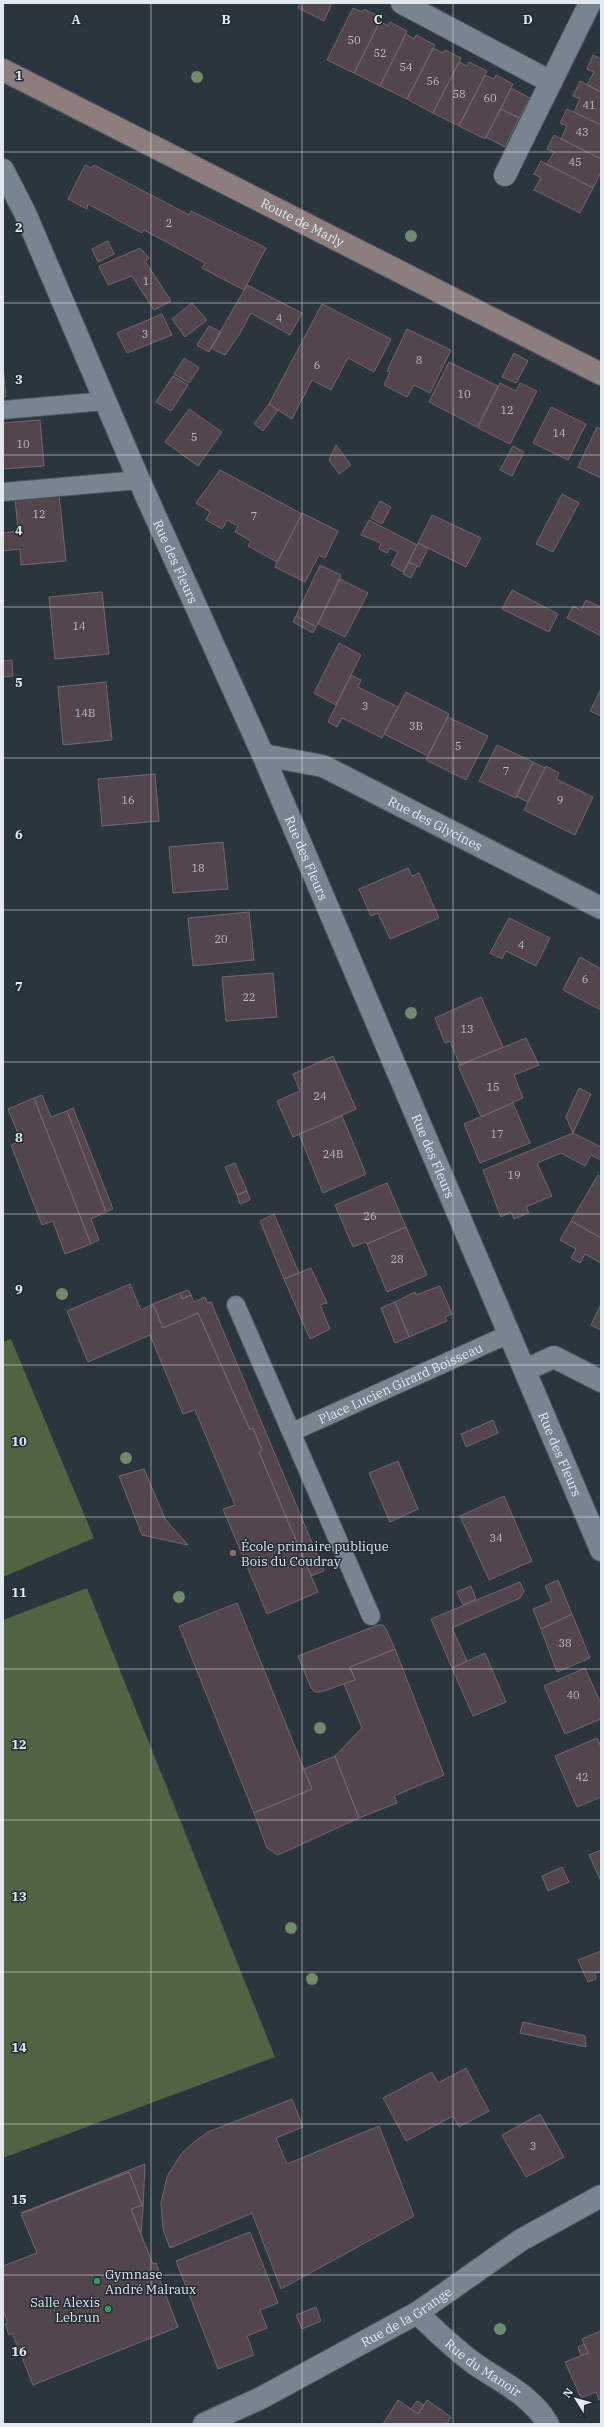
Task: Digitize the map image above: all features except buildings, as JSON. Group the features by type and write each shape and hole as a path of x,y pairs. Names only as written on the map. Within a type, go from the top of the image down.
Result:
{"street":[{"path":"402,3 551,82"},
{"path":"505,174 590,3"},
{"name":"Route de Marly","path":"3,70 601,374"},
{"name":"Rue des Fleurs","path":"3,170 25,213 138,480 263,756 601,1550"},
{"name":"Rue des Glycines","path":"263,756 323,766 601,908"},
{"path":"525,1370 554,1357 601,1381"},
{"name":"Rue de la Grange","path":"204,2424 261,2398 417,2313 521,2240 601,2196"},
{"name":"Rue du Manoir","path":"417,2313 474,2363 522,2394 541,2413 548,2424"}],"lane":[{"path":"3,410 105,401"},
{"path":"3,492 138,480"},
{"path":"236,1305 371,1616"},
{"name":"Place Lucien Girard Boisseau","path":"292,1432 509,1334"}],"green space":[{"path":"11,1339 94,1538 3,1577 3,1342"},
{"path":"87,1588 275,2057 3,2158 3,1620"}],"place":[{"name":"École primaire publique Bois du Coudray","path":"233,1553"},
{"name":"Gymnase André Malraux","path":"97,2281"},
{"name":"Salle Alexis Lebrun","path":"108,2309"}]}
